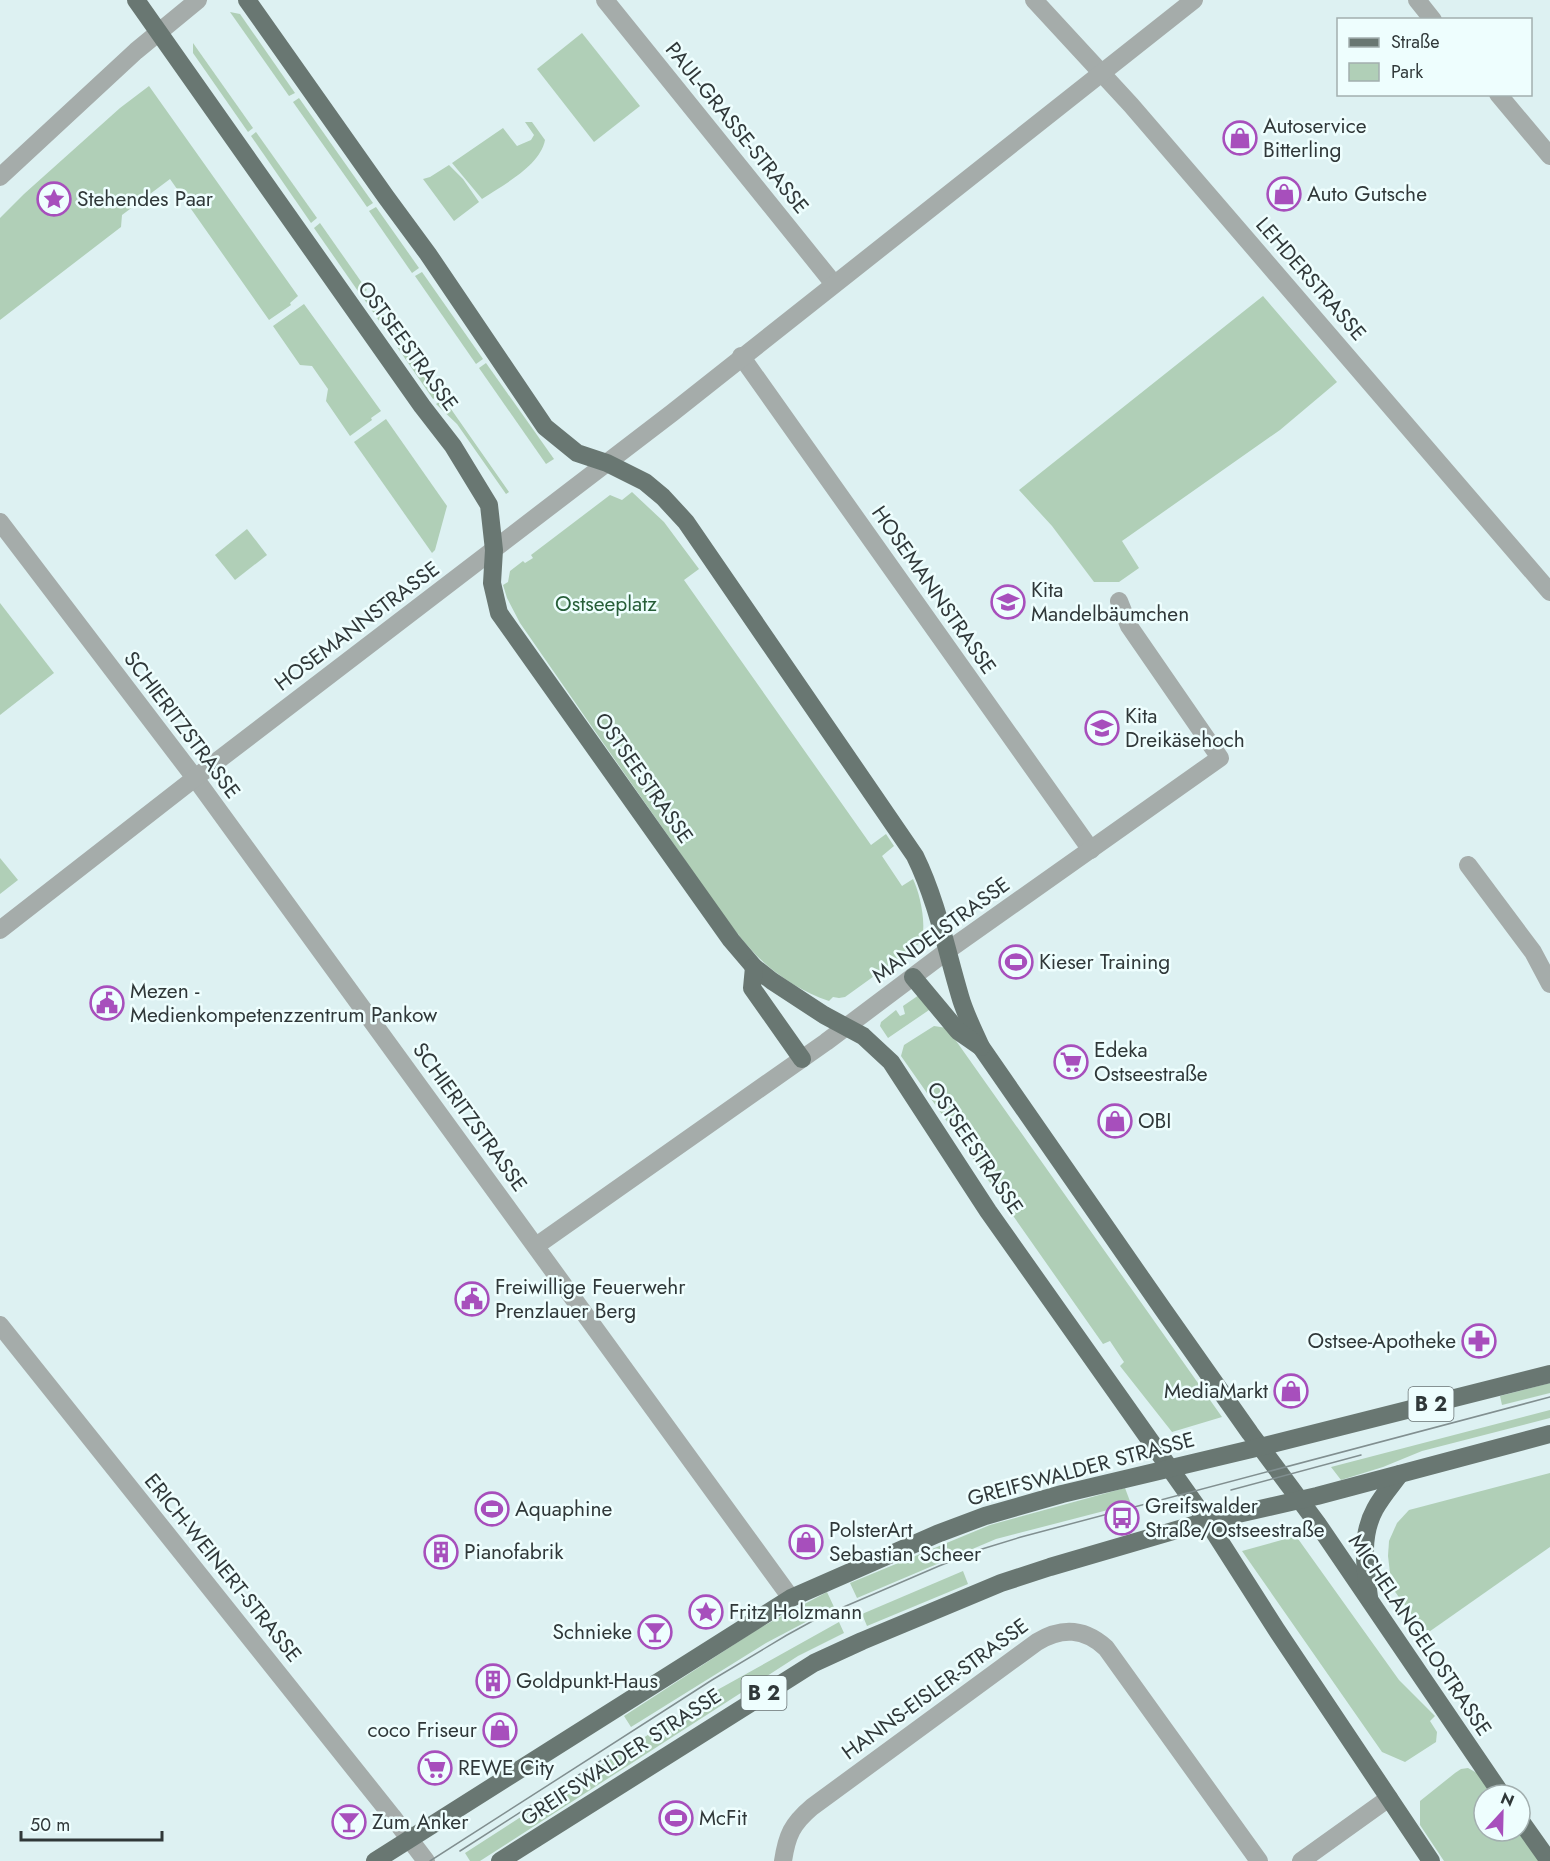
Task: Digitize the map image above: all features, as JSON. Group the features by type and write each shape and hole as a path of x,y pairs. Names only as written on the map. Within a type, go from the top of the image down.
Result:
{"main road":[{"name":"OSTSEESTRASSE","path":"136,0 422,406 453,446 489,505 494,550 492,583 500,613 731,940 754,967 824,1015 863,1036 891,1062 988,1211 1207,1521"},
{"path":"247,0 428,254 545,427 577,453 607,463 645,482 663,497 686,522 915,856 934,901 961,999 981,1047 1260,1447 1300,1500"},
{"path":"754,967 752,988 802,1059"},
{"path":"913,977 958,1031 981,1047"},
{"name":"GREIFSWALDER STRASSE","path":"375,1861 791,1598 937,1534 985,1516 1054,1496 1550,1374"},
{"name":"GREIFSWALDER STRASSE","path":"500,1861 814,1663 1001,1583 1207,1521 1300,1500 1550,1434"},
{"path":"1370,1600 1365,1568 1365,1538 1375,1509 1400,1474"},
{"name":"MICHELANGELOSTRASSE","path":"1300,1500 1494,1783"},
{"path":"1207,1521 1431,1861"},
{"path":"1532,1837 1549,1861"}],"street":[{"path":"0,177 136,51 198,0"},
{"name":"PAUL-GRASSE-STRASSE","path":"605,0 834,284"},
{"name":"LEHDERSTRASSE","path":"1034,0 1103,72 1550,592"},
{"name":"HOSEMANNSTRASSE","path":"0,930 607,463 1194,0"},
{"path":"1417,0 1431,18"},
{"path":"1500,96 1550,156"},
{"name":"HOSEMANNSTRASSE","path":"741,356 1090,850"},
{"name":"SCHIERITZSTRASSE","path":"0,522 195,778 791,1598"},
{"name":"MANDELSTRASSE","path":"536,1246 802,1059 947,951 1220,758 1130,626 1119,601"},
{"path":"1468,865 1533,952 1550,984"},
{"name":"ERICH-WEINERT-STRASSE","path":"0,1325 410,1839"},
{"name":"HANNS-EISLER-STRASSE","path":"783,1861 787,1838 800,1817 812,1807 1037,1642 1048,1635 1066,1631 1091,1636 1106,1648 1259,1861"},
{"path":"1301,1861 1389,1798"},
{"path":"410,1839 426,1861"}],"green space":[{"path":"230,12 240,14 295,93 289,96"},
{"path":"582,33 640,106 594,142 537,69"},
{"path":"193,43 253,128 248,132 193,53"},
{"path":"149,86 298,296 290,303 291,305 269,320 170,179 122,215 121,227 0,320 0,218 120,108"},
{"path":"299,98 373,203 367,207 293,102"},
{"path":"525,122 532,122 545,140 542,149 520,174 482,199 452,163 503,128 517,146 531,140 534,135"},
{"path":"256,132 317,218 311,223 251,136"},
{"path":"449,165 463,179 479,202 454,221 423,179"},
{"path":"376,207 419,268 412,273 369,211"},
{"path":"320,223 367,290 360,294 314,228"},
{"path":"422,272 483,359 476,364 415,276"},
{"path":"370,295 440,394 433,399 364,299"},
{"path":"1263,296 1337,382 1280,430 1122,541 1139,568 1119,582 1094,582 1052,526 1019,490"},
{"path":"304,304 381,411 350,436 326,401 328,389 312,366 300,365 273,326"},
{"path":"486,363 554,459 546,464 479,368"},
{"path":"444,399 509,492 506,494 457,424 436,404"},
{"path":"386,419 447,506 435,550 432,553 354,442"},
{"name":"Ostseeplatz","path":"632,492 664,522 699,569 684,580 871,845 886,834 894,846 882,856 902,886 913,879 916,885 923,920 920,943 845,997 833,997 829,1001 799,988 772,969 744,942 520,623 507,598 503,585 508,582 510,571 523,561 525,563 533,558 531,555 610,495 622,500"},
{"path":"247,529 267,555 235,580 215,555"},
{"path":"0,603 54,673 0,715"},
{"path":"0,858 18,880 0,894"},
{"path":"919,995 932,1008 888,1038 880,1026 881,1022 896,1010 900,1016 905,1014 903,1006"},
{"path":"934,1026 947,1028 1222,1417 1172,1432 1120,1366 1124,1362 1110,1341 1103,1344 901,1056 904,1045"},
{"path":"1550,1383 1550,1393 1502,1405 1500,1396"},
{"path":"1550,1410 1550,1418 1422,1451 1383,1467 1341,1480 1331,1467"},
{"path":"1550,1473 1550,1547 1426,1634 1393,1589 1388,1556 1389,1541 1397,1523 1409,1510"},
{"path":"1125,1488 1131,1504 996,1539 857,1598 850,1583 990,1525"},
{"path":"1296,1536 1399,1680 1435,1716 1430,1721 1437,1732 1436,1742 1405,1762 1382,1752 1242,1551"},
{"path":"963,1571 968,1584 867,1626 862,1614"},
{"path":"827,1592 834,1607 766,1643 631,1727 624,1716 758,1629"},
{"path":"839,1622 844,1633 798,1656 480,1861 470,1861 465,1853 719,1689"},
{"path":"1468,1768 1477,1773 1484,1783 1472,1783 1472,1843 1526,1843 1539,1861 1444,1861 1420,1825 1420,1801 1461,1769"}],"tram line":[{"path":"430,1861 712,1680 787,1635 818,1618 939,1566 1021,1537 1550,1397"},
{"path":"1231,1490 1361,1455"},
{"path":"460,1851 619,1749"}],"place":[{"name":"Autoservice Bitterling","path":"1240,138"},
{"name":"Auto Gutsche","path":"1284,194"},
{"name":"Stehendes Paar","path":"54,199"},
{"name":"Kita Mandelbäumchen","path":"1008,602"},
{"name":"Kita Dreikäsehoch","path":"1102,728"},
{"name":"Kieser Training","path":"1016,962"},
{"name":"Mezen - Medienkompetenzzentrum Pankow","path":"107,1003"},
{"name":"Edeka Ostseestraße","path":"1071,1062"},
{"name":"OBI","path":"1115,1121"},
{"name":"Freiwillige Feuerwehr Prenzlauer Berg","path":"472,1299"},
{"name":"Ostsee-Apotheke","path":"1479,1341"},
{"name":"MediaMarkt","path":"1291,1391"},
{"name":"Aquaphine","path":"492,1509"},
{"name":"Greifswalder Straße/Ostseestraße","path":"1122,1518"},
{"name":"PolsterArt Sebastian Scheer","path":"806,1542"},
{"name":"Pianofabrik","path":"441,1552"},
{"name":"Fritz Holzmann","path":"706,1612"},
{"name":"Schnieke","path":"655,1632"},
{"name":"Goldpunkt-Haus","path":"493,1681"},
{"name":"coco Friseur","path":"500,1730"},
{"name":"REWE City","path":"435,1768"},
{"name":"McFit","path":"676,1818"},
{"name":"Zum Anker","path":"349,1822"}]}
